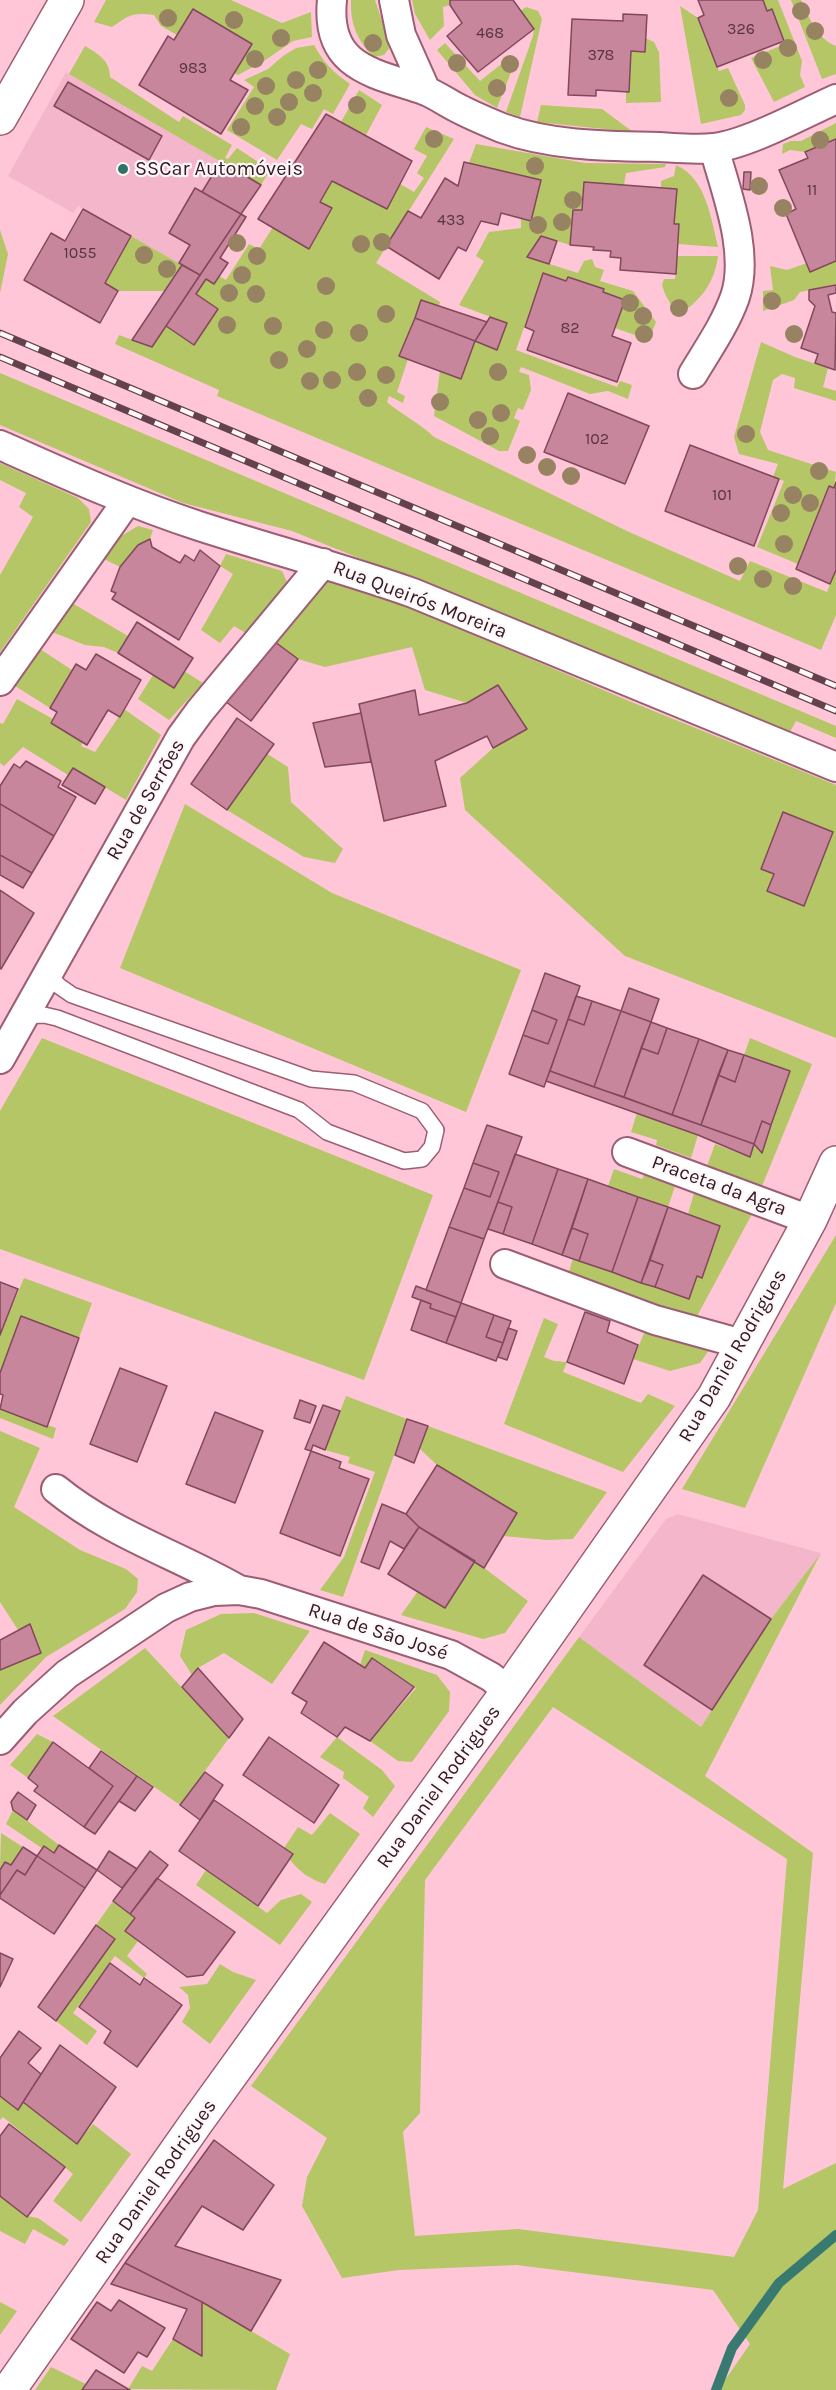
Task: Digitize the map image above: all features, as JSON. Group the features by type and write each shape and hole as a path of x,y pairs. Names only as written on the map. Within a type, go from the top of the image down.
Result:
{"main road":[{"path":"0,118 67,0"},
{"name":"Rua Daniel Rodrigues","path":"9,2390 196,2123 508,1691 707,1406 810,1220 836,1163"}],"street":[{"path":"332,0 333,30 347,57 360,68 426,91 504,129 542,138 601,146 714,148 742,140 836,99"},
{"path":"394,0 401,35 426,91"},
{"path":"693,374 721,329 735,296 740,255 714,148"},
{"name":"Rua Queirós Moreira","path":"0,444 127,501 198,526 323,563 413,593 836,767"},
{"path":"0,681 127,501"},
{"name":"Rua de Serrões","path":"0,1059 181,736 323,563"},
{"name":"Praceta da Agra","path":"627,1152 810,1220"},
{"path":"505,1264 655,1320 742,1344"},
{"name":"Rua de São José","path":"56,1489 96,1519 138,1542 203,1569 239,1590"},
{"name":"Rua de São José","path":"0,1740 25,1712 67,1674 166,1608 190,1597 214,1591 239,1590 261,1594 451,1655 491,1677 508,1691"}],"lane":[{"path":"24,1016 44,1015 57,1018 277,1101 299,1110 327,1132 404,1161 422,1159 432,1147 436,1130 422,1111 354,1083 311,1079 72,995 59,986 48,973"}],"shaded area":[{"name":"SSCar Automóveis","path":"66,72 261,185 200,275 78,206 73,213 8,176"},
{"path":"678,1514 821,1553 771,1619 701,1727 579,1637 666,1519"}],"green space":[{"path":"106,0 231,0 282,23 311,12 312,37 293,41 238,75 234,73 252,44 194,9 177,35 161,26 154,15 131,15 112,27 94,22"},
{"path":"351,0 375,0 382,21 394,42 384,55 374,57 363,45 353,24"},
{"path":"412,0 450,0 450,5 443,7 444,26 430,40 415,14"},
{"path":"763,0 778,0 802,61 800,75 805,87 774,102 751,58 785,44 772,10 767,11"},
{"path":"791,0 801,0 819,33 829,43 836,46 836,74 822,79"},
{"path":"680,6 698,18 719,71 728,68 745,105 745,110 741,115 701,124"},
{"path":"526,7 538,11 542,19 520,117 506,112 533,36 534,29 520,11"},
{"path":"645,38 654,42 659,52 661,102 626,103 626,92 629,92 631,51"},
{"path":"445,43 480,81 510,57 514,58 515,62 497,108 475,95 437,50"},
{"path":"314,45 329,67 350,84 333,114 324,109 312,129 301,124 277,160 227,130 254,87 244,80 268,69 296,48"},
{"path":"85,46 106,62 110,77 179,122 183,116 232,145 225,158 228,159 237,148 270,170 261,185 69,74"},
{"path":"359,90 382,105 366,135 341,122"},
{"path":"541,105 602,109 633,132 537,122"},
{"path":"836,123 836,140 805,152 790,150 782,154 783,144 801,141"},
{"path":"426,127 454,139 376,263 440,302 439,306 421,301 400,356 408,359 397,392 405,396 403,403 389,396 387,402 434,437 629,532 740,581 750,561 827,592 836,570 836,615 821,650 217,396 219,390 115,344 119,335 152,347 166,326 194,344 196,294 206,279 214,284 219,276 226,280 249,244 259,249 273,227 309,249 331,208 320,202 332,181 387,209 400,184 414,192 424,178 417,173 427,156 414,149"},
{"path":"476,144 585,163 666,164 665,167 626,173 624,185 585,182 582,210 573,210 570,245 541,236 527,257 578,273 584,261 592,259 595,267 604,270 600,281 633,291 656,322 649,340 615,328 625,300 603,292 603,289 568,277 566,281 543,274 516,350 617,387 620,381 632,385 628,399 608,391 590,394 521,367 519,372 529,375 531,390 523,410 518,408 514,418 520,421 508,451 499,451 434,416 440,370 461,378 475,341 497,349 507,323 459,305 484,261 476,256 489,232 521,228 521,219 531,221 540,180 469,163"},
{"path":"676,165 686,171 701,189 710,212 718,247 678,244 679,224 674,224 676,189 661,187 661,181 674,176"},
{"path":"0,230 8,254 0,293"},
{"path":"131,236 182,265 164,291 118,291 105,283"},
{"path":"677,256 718,256 713,276 705,291 677,316 662,285 664,279 675,279"},
{"path":"836,261 836,285 800,292 794,300 763,311 763,291 773,290 770,266 787,270 807,263"},
{"path":"761,342 828,368 823,387 836,391 836,401 794,388 795,378 782,374 773,380 760,432 768,450 836,472 834,488 828,487 798,564 757,547 784,481 773,477 778,464 739,454 734,437"},
{"path":"0,373 836,726 836,738 796,721 790,732 292,531 183,503 0,425"},
{"path":"0,463 78,498 89,509 91,522 0,652 0,575 33,517 19,507 26,493 0,480"},
{"path":"138,526 153,530 150,539 138,545 120,567 104,559 118,538"},
{"path":"226,554 282,571 287,582 285,590 247,634 234,626 220,643 201,630 233,574 220,566"},
{"path":"332,574 629,701 836,785 836,1038 625,956 465,810 460,778 493,748 527,729 498,685 467,703 425,690 412,647 325,667 298,659 271,639"},
{"path":"72,603 128,636 118,653 104,647 85,645 52,632"},
{"path":"40,649 72,670 50,708 15,686"},
{"path":"184,671 203,683 169,720 138,699 153,675 173,688"},
{"path":"17,699 53,719 51,723 83,742 81,746 95,752 124,709 161,735 126,800 73,768 68,775 23,747 4,766 0,763 0,723 3,724"},
{"path":"266,753 288,767 291,802 343,849 335,863 304,857 227,810"},
{"path":"185,804 332,893 521,970 466,1112 120,968"},
{"path":"42,1038 433,1195 364,1380 0,1249 0,1111"},
{"path":"750,1038 812,1064 762,1186 707,1166 715,1144 749,1157 754,1144 762,1152 790,1072 744,1055"},
{"path":"637,1113 698,1135 691,1158 656,1145 657,1140 631,1132"},
{"path":"614,1169 642,1179 644,1175 675,1186 668,1207 608,1186"},
{"path":"694,1193 752,1214 696,1318 682,1316 568,1275 573,1258 688,1299 697,1276 702,1277 720,1226 688,1214"},
{"path":"836,1235 836,1303 745,1508 682,1489"},
{"path":"24,1278 92,1303 79,1338 21,1316 0,1373 0,1335"},
{"path":"544,1318 558,1324 544,1357 567,1362 563,1372 641,1403 648,1394 675,1406 623,1472 504,1424"},
{"path":"645,1331 709,1350 700,1363 670,1371 633,1359"},
{"path":"346,1396 407,1419 343,1597 320,1590 344,1557 375,1472 348,1463 350,1457 325,1450"},
{"path":"0,1409 56,1428 53,1439 0,1418"},
{"path":"428,1426 607,1492 573,1539 547,1540 503,1536 516,1513 437,1465 419,1448"},
{"path":"0,1431 40,1448 14,1507 80,1550 126,1569 138,1579 137,1592 125,1609 46,1657 0,1705 0,1670 30,1624 18,1630 0,1602"},
{"path":"821,1553 705,1776 813,1853 783,2189 836,2163 836,2390 718,2390 750,2344 713,2290 517,2265 399,2270 342,2278 302,2206 307,2177 327,2138 251,2086 579,1637 701,1727 771,1619","holes":["553,1707 787,1859 758,2210 734,2257 518,2229 415,2236 403,2132 420,2113 425,1880"]},
{"path":"475,1561 528,1601 505,1633 483,1639 401,1615 418,1591"},
{"path":"254,1613 310,1631 272,1684 224,1653 198,1668 192,1675 180,1656 186,1630 221,1614"},
{"path":"145,1648 229,1738 180,1805 53,1716"},
{"path":"365,1650 437,1675 450,1692 449,1711 412,1762 398,1761 370,1741 416,1688 372,1658 365,1668 360,1665"},
{"path":"37,1734 53,1742 28,1778 10,1765"},
{"path":"337,1737 382,1770 395,1786 373,1817 363,1808 369,1797 343,1778 344,1772 320,1757"},
{"path":"13,1810 59,1845 54,1853 44,1846 43,1849 6,1824"},
{"path":"330,1813 360,1834 325,1884 301,1872 290,1860 293,1854 284,1848 298,1827 312,1835"},
{"path":"1,1833 23,1847 11,1865 5,1862 0,1870"},
{"path":"206,1870 267,1913 281,1900 301,1894 312,1902 280,1945 196,1885"},
{"path":"113,1901 135,1918 125,1931 138,1941 127,1956 147,1974 144,1978 115,1956 73,2013 97,2031 87,2045 56,2021 115,1939 96,1925"},
{"path":"220,1964 233,1972 256,1980 210,2044 182,2022 190,2008 188,1995 179,1987 207,1984"},
{"path":"0,2096 18,2109 23,2102 77,2144 93,2124 131,2154 81,2222 53,2201 73,2174 3,2117 0,2120"},
{"path":"0,2196 27,2216 38,2218 69,2240 64,2246 33,2229 25,2244 0,2231"},
{"path":"0,2302 17,2311 0,2335"},
{"path":"202,2302 290,2354 276,2390 128,2389 142,2366 152,2371 173,2339 202,2356"},
{"path":"51,2367 86,2384 82,2390 35,2390"}],"building":[{"path":"450,0 513,0 534,29 478,72 447,36 462,23 450,5"},
{"path":"698,0 763,0 767,11 772,9 784,41 717,67 698,18 704,15"},
{"path":"193,9 252,44 230,80 248,90 221,134 139,85 168,36 174,40"},
{"path":"623,14 647,15 645,52 631,51 629,92 596,90 596,96 568,95 572,19 623,21"},
{"path":"68,82 162,136 149,160 54,106"},
{"path":"326,114 412,161 387,209 332,181 320,202 332,208 309,249 258,219"},
{"path":"836,139 836,261 810,272 786,214 796,209 779,170 808,158 805,152"},
{"path":"221,161 261,185 241,214 202,192"},
{"path":"464,162 541,180 531,221 501,213 498,225 481,221 466,251 458,247 439,279 386,246 408,211 421,218 445,178 458,186"},
{"path":"744,172 751,172 750,190 743,189"},
{"path":"584,182 677,189 674,224 679,224 676,274 620,270 621,258 610,257 611,251 570,245 573,210 582,210"},
{"path":"195,188 241,214 200,275 179,263 190,245 169,233"},
{"path":"83,209 131,236 105,283 118,291 100,323 24,280 51,233 65,241"},
{"path":"241,214 246,217 220,258 228,263 214,284 206,279 196,294 218,309 194,345 166,326"},
{"path":"541,236 557,241 549,264 527,257"},
{"path":"182,265 200,275 152,347 132,340"},
{"path":"543,273 566,281 568,277 604,289 603,292 625,300 612,336 631,343 617,382 527,350 534,331 525,327"},
{"path":"836,285 836,293 828,295 832,312 836,313 835,370 815,363 818,354 801,348 815,306 809,300 809,290"},
{"path":"421,300 487,322 475,341 415,318"},
{"path":"490,317 507,323 497,350 475,341"},
{"path":"415,318 475,341 461,379 399,356"},
{"path":"568,393 649,426 625,484 544,452"},
{"path":"690,445 779,479 754,546 665,511"},
{"path":"836,482 836,570 830,584 796,569 829,486 834,488"},
{"path":"150,539 152,547 180,563 185,555 194,561 200,550 220,566 179,640 112,599 116,593 111,591 120,567 138,545"},
{"path":"137,622 193,658 174,688 118,653"},
{"path":"271,639 298,659 251,721 225,701"},
{"path":"96,654 141,680 120,717 108,710 87,745 51,723 57,712 50,708 76,664 86,670"},
{"path":"498,685 527,729 493,748 487,736 435,761 446,806 384,821 359,704 415,690 419,715 467,703"},
{"path":"361,713 371,762 325,767 313,723"},
{"path":"237,718 274,744 227,810 191,784"},
{"path":"26,761 61,781 58,787 76,797 54,836 0,804 0,786 14,764 20,768"},
{"path":"73,768 105,787 95,804 62,785"},
{"path":"0,804 54,836 32,873 0,855"},
{"path":"783,812 833,832 804,906 767,891 774,874 761,869"},
{"path":"0,855 32,873 23,888 0,875"},
{"path":"0,890 34,913 1,969 0,968"},
{"path":"545,973 580,986 544,1087 509,1074 523,1035 548,1044 557,1020 532,1010"},
{"path":"629,988 659,999 651,1022 621,1011"},
{"path":"576,996 592,1001 584,1025 568,1019"},
{"path":"592,1001 621,1011 594,1087 550,1071 568,1019 584,1025"},
{"path":"532,1010 557,1020 548,1044 523,1035"},
{"path":"621,1011 651,1022 624,1097 594,1087"},
{"path":"651,1022 667,1028 658,1054 641,1048"},
{"path":"667,1028 699,1039 672,1115 624,1097 641,1048 658,1054"},
{"path":"699,1039 728,1050 701,1125 672,1115"},
{"path":"728,1050 744,1055 735,1082 718,1075"},
{"path":"744,1055 790,1071 771,1125 762,1121 754,1144 701,1125 718,1075 735,1082"},
{"path":"550,1071 754,1144 750,1157 698,1135 546,1081"},
{"path":"762,1121 771,1125 762,1153 754,1144"},
{"path":"487,1125 522,1137 484,1239 449,1227 464,1188 490,1197 499,1172 473,1163"},
{"path":"515,1154 558,1169 532,1244 503,1234 512,1207 498,1202"},
{"path":"473,1163 499,1172 490,1197 464,1188"},
{"path":"558,1169 588,1179 562,1255 532,1244"},
{"path":"588,1179 638,1197 612,1272 579,1261 588,1234 572,1228"},
{"path":"638,1197 668,1207 641,1283 612,1272"},
{"path":"498,1202 512,1207 503,1234 488,1229"},
{"path":"668,1207 720,1226 702,1278 697,1276 689,1299 655,1287 663,1265 650,1260"},
{"path":"449,1227 484,1239 461,1303 426,1290"},
{"path":"572,1228 588,1234 579,1261 562,1255"},
{"path":"650,1260 663,1265 655,1287 641,1283"},
{"path":"0,1282 18,1289 0,1335"},
{"path":"416,1286 461,1303 456,1317 430,1308 431,1304 412,1297"},
{"path":"421,1300 431,1304 430,1308 456,1317 446,1343 411,1330"},
{"path":"461,1303 494,1315 486,1337 503,1343 496,1361 446,1343"},
{"path":"585,1312 610,1321 607,1332 638,1345 624,1384 567,1362"},
{"path":"494,1315 511,1321 503,1343 486,1337"},
{"path":"21,1316 79,1338 47,1427 0,1409 3,1395 0,1394 0,1373"},
{"path":"508,1328 517,1331 507,1360 498,1357"},
{"path":"120,1368 167,1386 137,1462 90,1444"},
{"path":"300,1400 316,1406 310,1423 294,1418"},
{"path":"323,1405 340,1411 325,1450 313,1445 311,1451 305,1449"},
{"path":"215,1412 263,1431 235,1503 186,1484"},
{"path":"407,1419 428,1426 414,1463 395,1455"},
{"path":"311,1451 341,1462 339,1468 369,1479 340,1556 280,1533"},
{"path":"437,1465 517,1513 484,1568 419,1527 406,1514"},
{"path":"382,1504 406,1514 419,1527 404,1549 390,1541 379,1569 361,1562"},
{"path":"419,1527 475,1561 445,1608 388,1574"},
{"path":"703,1575 771,1619 712,1710 644,1665"},
{"path":"30,1624 41,1653 0,1670 0,1640"},
{"path":"324,1642 365,1668 372,1658 414,1687 370,1741 345,1727 337,1737 301,1713 307,1702 292,1693"},
{"path":"198,1668 243,1719 229,1738 182,1687"},
{"path":"269,1737 339,1785 314,1823 243,1775"},
{"path":"53,1742 113,1786 84,1827 34,1791 38,1786 28,1778"},
{"path":"101,1751 137,1776 95,1834 84,1827 113,1786 89,1768"},
{"path":"205,1772 223,1785 200,1820 180,1805"},
{"path":"137,1776 153,1787 135,1811 119,1801"},
{"path":"18,1792 36,1805 27,1820 13,1810 11,1802"},
{"path":"214,1800 293,1854 258,1906 179,1851"},
{"path":"59,1845 97,1870 85,1888 37,1856 44,1846 54,1853"},
{"path":"23,1847 37,1856 25,1875 17,1870 0,1895 0,1870 5,1862 11,1865"},
{"path":"109,1851 137,1869 122,1888 97,1870"},
{"path":"150,1851 168,1865 130,1914 113,1901"},
{"path":"37,1856 85,1888 54,1934 0,1898 17,1870 25,1875"},
{"path":"157,1878 235,1932 203,1975 187,1977 125,1931 135,1918 130,1914"},
{"path":"96,1925 115,1939 56,2021 38,2007"},
{"path":"0,1953 13,1959 0,1987"},
{"path":"110,1963 140,1985 144,1978 182,2005 137,2067 104,2043 111,2031 79,2007"},
{"path":"19,2031 41,2048 28,2063 41,2074 18,2110 0,2096 0,2058"},
{"path":"60,2045 116,2087 77,2144 23,2102"},
{"path":"9,2124 65,2167 27,2217 0,2196 0,2136"},
{"path":"214,2140 274,2185 243,2230 202,2206 175,2246 281,2280 251,2331 202,2302 125,2263"},
{"path":"125,2263 202,2302 202,2356 173,2339 187,2309 111,2284"},
{"path":"119,2300 165,2328 147,2357 138,2352 124,2373 71,2339 97,2302 111,2311"},
{"path":"96,2370 128,2389 130,2390 82,2390"}],"waterway":[{"path":"716,2390 732,2348 779,2283 836,2235"}],"railway":[{"path":"0,333 836,686"},
{"path":"0,357 836,711"}],"place":[{"name":"SSCar Automóveis","path":"123,169"}]}
